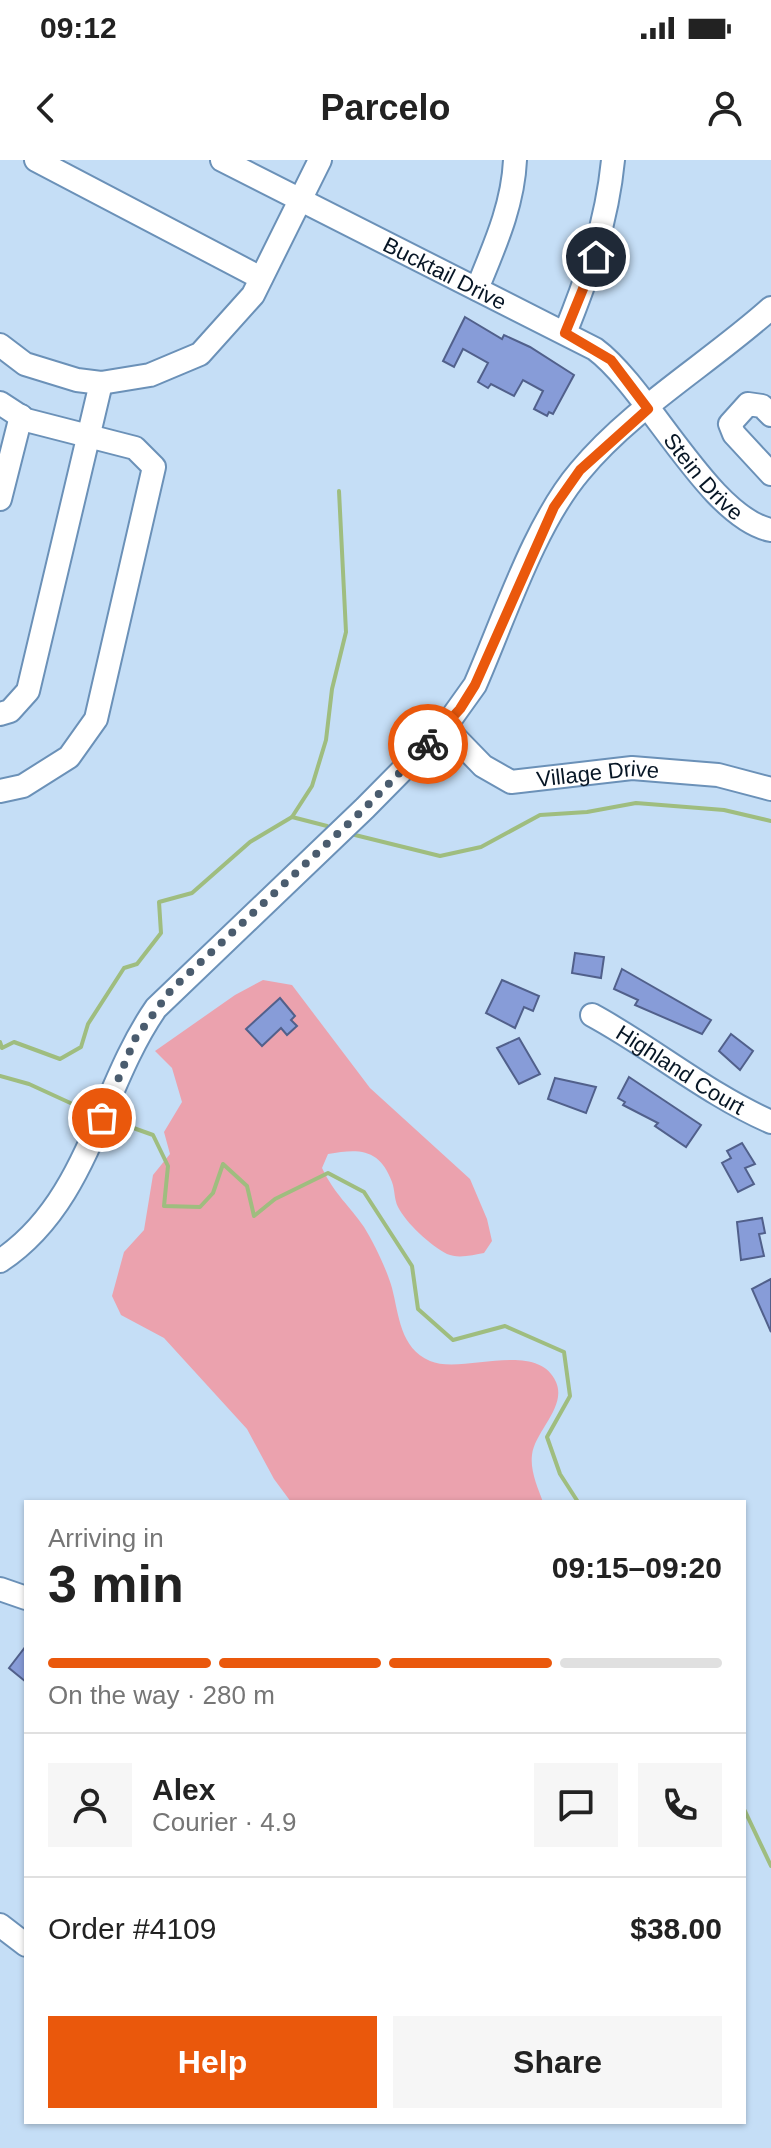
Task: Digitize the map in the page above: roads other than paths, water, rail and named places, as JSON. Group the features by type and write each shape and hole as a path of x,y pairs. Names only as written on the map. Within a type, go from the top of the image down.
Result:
{"street":[{"path":"36,160 257,286"},
{"path":"0,345 25,364 77,380 101,383 150,375 200,354 257,286 320,160"},
{"path":"477,289 502,228 514,182 515,160"},
{"path":"565,333 596,257 610,196 613,160"},
{"name":"Bucktail Drive","path":"225,161 565,333 611,360 648,409"},
{"path":"0,1261 23,1244 66,1191 135,1039 156,1008 445,727 475,685 554,507 580,470 648,409 771,308"},
{"path":"0,714 10,711 28,691 101,383"},
{"path":"0,403 21,416 135,448 154,467 96,719 69,757 23,786 0,791"},
{"path":"771,415 762,406 748,404 730,424 734,434 771,474"},
{"name":"Stein Drive","path":"648,409 721,497 739,514 771,530"},
{"path":"0,499 21,416"},
{"name":"Village Drive","path":"445,727 483,766 511,782 632,768 718,775 771,789"},
{"name":"Highland Court","path":"592,1015 643,1042 742,1109 771,1122"},
{"path":"0,1589 24,1597"},
{"path":"0,1925 24,1943"}],"waterway":[{"path":"0,1042 2,1048 14,1042 60,1059 81,1047 88,1024 124,968 137,964 161,933 159,902 192,893 250,842 292,817 312,786 326,740 332,689 346,632 339,491"},
{"path":"355,835 440,856 481,847 540,815 587,812 636,803 724,810 771,821"},
{"path":"292,817 327,826"},
{"path":"0,1076 29,1084 90,1112"},
{"path":"114,1121 153,1135 168,1166 164,1206 200,1207 213,1193 223,1164 247,1186 254,1216 275,1199 328,1173 364,1192 412,1266 418,1309 453,1340 505,1326 564,1352 570,1396 547,1437 560,1474 577,1500"},
{"path":"746,1813 771,1866"}]}
